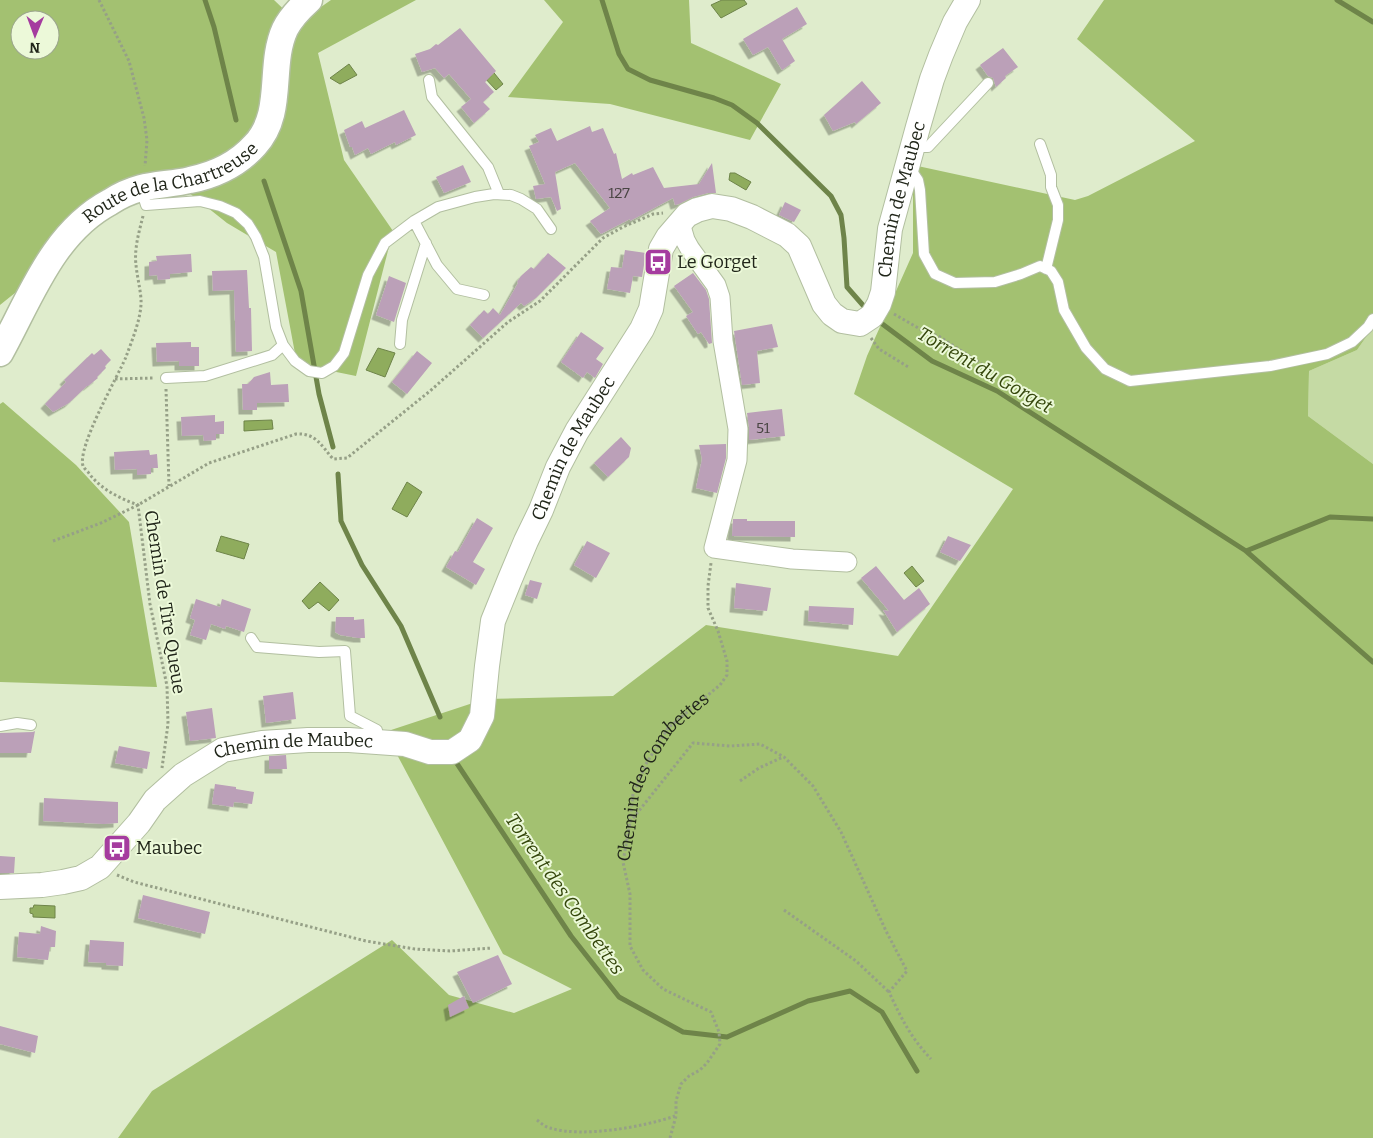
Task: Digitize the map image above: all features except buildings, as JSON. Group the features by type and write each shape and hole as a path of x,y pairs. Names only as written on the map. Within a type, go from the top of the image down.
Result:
{"main road":[{"name":"Route de la Chartreuse","path":"0,353 54,253 86,218 119,196 190,180 216,172 243,157 263,136 272,114 279,50 285,30 296,11 309,0"}],"street":[{"name":"Chemin de Maubec","path":"0,887 63,882 81,878 100,867 139,823 155,800 183,775 223,750 262,743 349,740 405,744 430,752 452,752 470,740 482,716 486,666 493,622 558,467 573,438 642,329 652,309 661,249 668,236 687,215 697,210 712,206 731,209 745,214 787,235 799,246 824,304 832,314 842,321 860,324 872,316 883,292 890,229 910,153 935,71 956,22 968,0"},
{"path":"680,223 690,250 716,285 720,297 723,341 738,429 737,460 714,548 792,558 847,562"}],"lane":[{"path":"429,80 432,97 488,167 499,194"},
{"path":"988,83 928,148 922,147 910,153 918,180 921,199 924,254 935,274 955,283 995,282 1040,266 1046,268 1051,271 1058,282 1064,310 1086,348 1105,369 1130,381 1270,366 1327,354 1352,342 1368,328 1373,319"},
{"path":"1040,144 1051,175 1052,187 1058,205 1058,220 1046,268"},
{"path":"144,190 220,206 236,213 248,224 256,237 264,257 276,327 283,345 295,361 309,371 322,373 334,366 344,353 368,275 385,243 414,221 438,207 475,197 499,194 511,195 537,208 551,229"},
{"path":"414,221 437,265 457,289 484,295"},
{"path":"400,344 402,320 426,243"},
{"path":"166,378 205,376 272,355 283,345"},
{"path":"251,638 257,647 319,652 345,651 350,716 377,730 378,741"},
{"path":"0,726 17,723 31,725"}],"path":[{"name":"Chemin de Tire Queue","path":"99,0 129,61 144,118 147,140 136,263 141,300 137,326 125,358 88,439 83,466 102,487 138,505 150,604 167,686 168,724 155,800"},
{"path":"53,541 101,523 138,505 209,463 296,434 304,433 313,436 333,459 347,458 430,391 508,322 540,301 603,238 652,214 665,213 674,215 680,223"},
{"path":"879,304 920,330 940,336 991,370"},
{"path":"860,324 879,349 910,368"},
{"path":"115,379 166,378 169,486"},
{"name":"Chemin des Combettes","path":"670,1138 676,1116 676,1101 681,1084 707,1063 720,1044 719,1032 711,1012 663,989 643,970 630,946 630,894 623,862 633,794 646,764 668,728 720,685 727,675 728,661 708,608 708,586 714,548"},
{"path":"630,822 693,743 730,746 760,744 784,757 813,786 841,832 886,931 908,971 889,992"},
{"path":"740,781 759,768 784,757"},
{"path":"100,867 134,882 366,940 415,950 450,951 492,948"},
{"path":"784,910 856,961 889,992 901,1018 916,1043 931,1059"},
{"path":"537,1120 549,1128 564,1132 600,1133 621,1131 676,1116"}],"shaded area":[{"path":"0,0 274,0 298,23 331,0 416,0 318,53 344,160 393,231 356,376 297,364 276,252 227,223 164,173 0,305"},
{"path":"544,0 689,0 691,43 781,84 750,140 610,104 508,97 563,22"},
{"path":"722,0 744,0 747,4 721,18 711,5"},
{"path":"1104,0 1373,0 1373,327 1357,350 1309,371 1308,416 1373,464 1373,1138 118,1138 152,1091 392,940 449,995 514,1013 572,989 503,954 385,732 485,699 613,696 706,625 898,656 1013,489 854,394 867,356 913,253 913,165 1075,200 1088,196 1195,141 1077,39"},
{"path":"349,64 357,75 340,84 330,78"},
{"path":"490,68 503,84 496,90 482,75"},
{"path":"730,173 735,173 751,182 746,190 729,180"},
{"path":"1373,327 1373,464 1308,416 1309,371 1357,350"},
{"path":"378,348 395,353 385,377 366,370"},
{"path":"3,402 76,465 129,522 157,687 0,682 0,404"},
{"path":"272,420 273,429 244,431 244,421"},
{"path":"407,482 422,492 407,517 392,509"},
{"path":"221,536 249,544 244,559 216,551"},
{"path":"912,566 924,581 916,587 904,573"},
{"path":"320,582 339,600 329,611 318,602 309,609 302,601"},
{"path":"34,905 55,906 55,918 33,917 33,914 30,913 30,908 33,908"}],"waterway":[{"name":"Torrent des Combettes","path":"205,0 214,27 236,120"},
{"name":"Torrent du Gorget","path":"602,0 619,54 628,69 650,80 732,105 757,123 831,196 841,215 847,287 868,311"},
{"path":"1337,0 1373,22"},
{"name":"Torrent des Combettes","path":"264,181 301,291 319,394 333,447"},
{"name":"Torrent du Gorget","path":"877,320 932,361 997,391 1246,551 1373,662"},
{"name":"Torrent des Combettes","path":"338,474 341,521 362,565 401,626 440,717"},
{"path":"1246,551 1330,517 1373,519"},
{"name":"Torrent des Combettes","path":"456,762 571,936 619,997 683,1032 727,1037 808,1001 850,991 882,1012 917,1071"}],"place":[{"name":"Le Gorget","path":"658,262"},
{"name":"Maubec","path":"117,848"}]}
